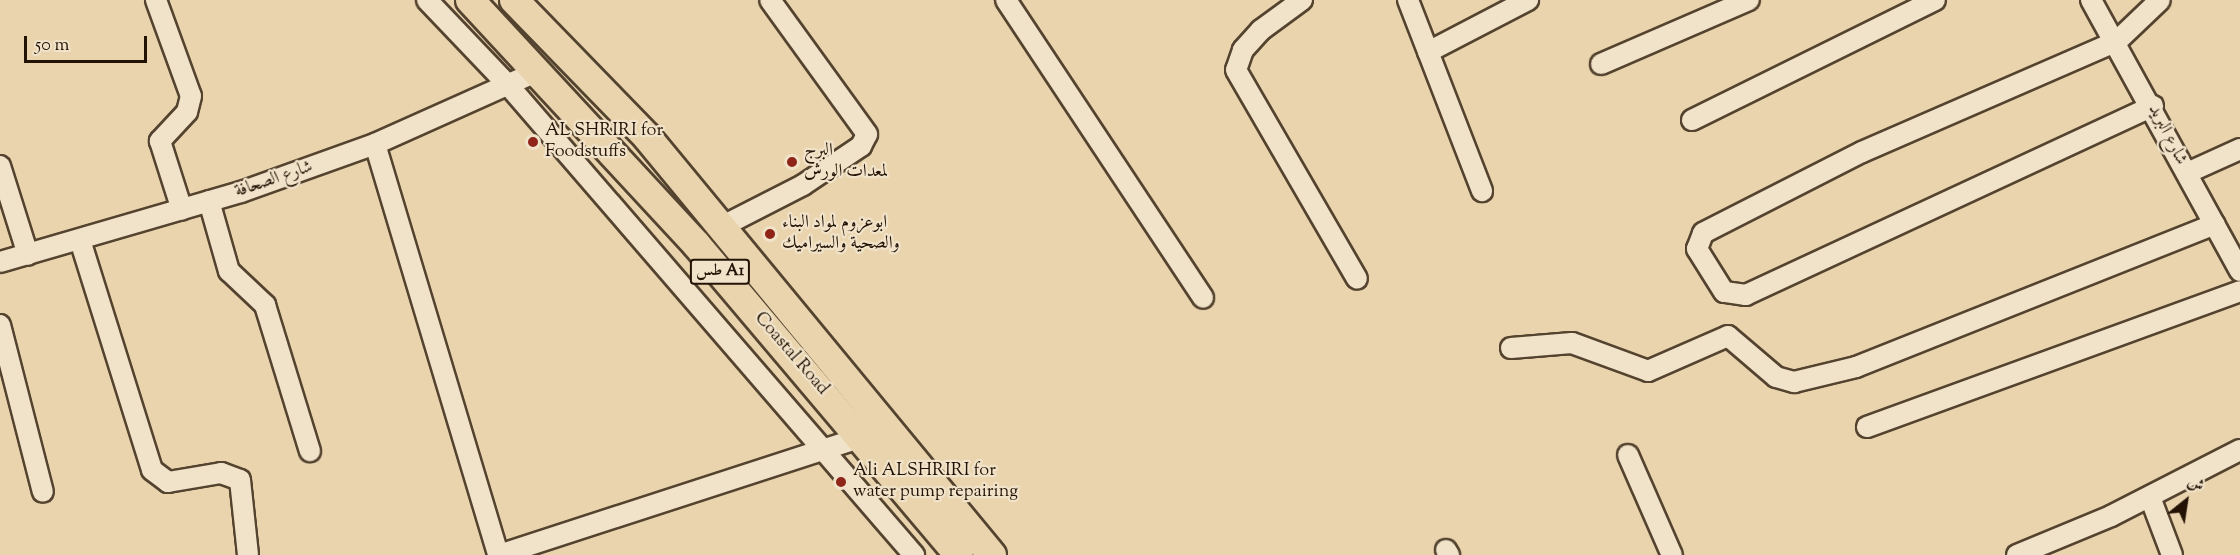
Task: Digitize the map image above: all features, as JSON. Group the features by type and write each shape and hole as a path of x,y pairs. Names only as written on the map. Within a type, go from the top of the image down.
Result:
{"highway":[{"name":"Coastal Road","path":"470,0 538,71 862,437 959,555"},
{"name":"Coastal Road","path":"514,0 647,137 721,227 809,326 992,555"}],"street":[{"path":"156,0 191,96 187,112 160,141 182,210"},
{"path":"427,0 509,86 914,555"},
{"path":"721,227 803,185 861,146 867,134 770,0"},
{"path":"1006,0 1203,298"},
{"path":"1302,0 1261,30 1243,50 1236,70 1357,279"},
{"path":"1408,0 1482,191"},
{"path":"1428,52 1528,0"},
{"path":"1601,64 1749,0"},
{"path":"1692,120 1935,0"},
{"name":"شارع البريد","path":"2091,0 2153,106 2240,272"},
{"path":"2153,106 1746,295 1724,292 1697,249 1703,233 1862,152 2117,41 2160,0"},
{"name":"شارع الصحافة","path":"0,262 182,210 375,144 509,86 538,71"},
{"path":"375,144 499,555 862,437"},
{"path":"2187,173 2240,149"},
{"path":"0,166 28,255"},
{"path":"209,201 229,271 265,305 310,451"},
{"path":"1511,348 1572,343 1648,370 1728,336 1776,377 1794,382 1856,367 2215,224"},
{"path":"80,240 152,470 168,482 221,473 240,480 248,555"},
{"path":"1867,427 2240,291"},
{"path":"0,325 43,492"},
{"path":"2018,555 2150,497 2240,450"},
{"path":"1628,455 1672,555"},
{"path":"2150,497 2172,555"}],"place":[{"name":"AL SHRIRI for Foodstuffs","path":"533,142"},
{"name":"البرج لمعدات الورش","path":"792,162"},
{"name":"ابوعزوم لمواد البناء والصحية والسيراميك","path":"770,234"},
{"name":"Ali ALSHRIRI for water pump repairing","path":"841,482"}]}
